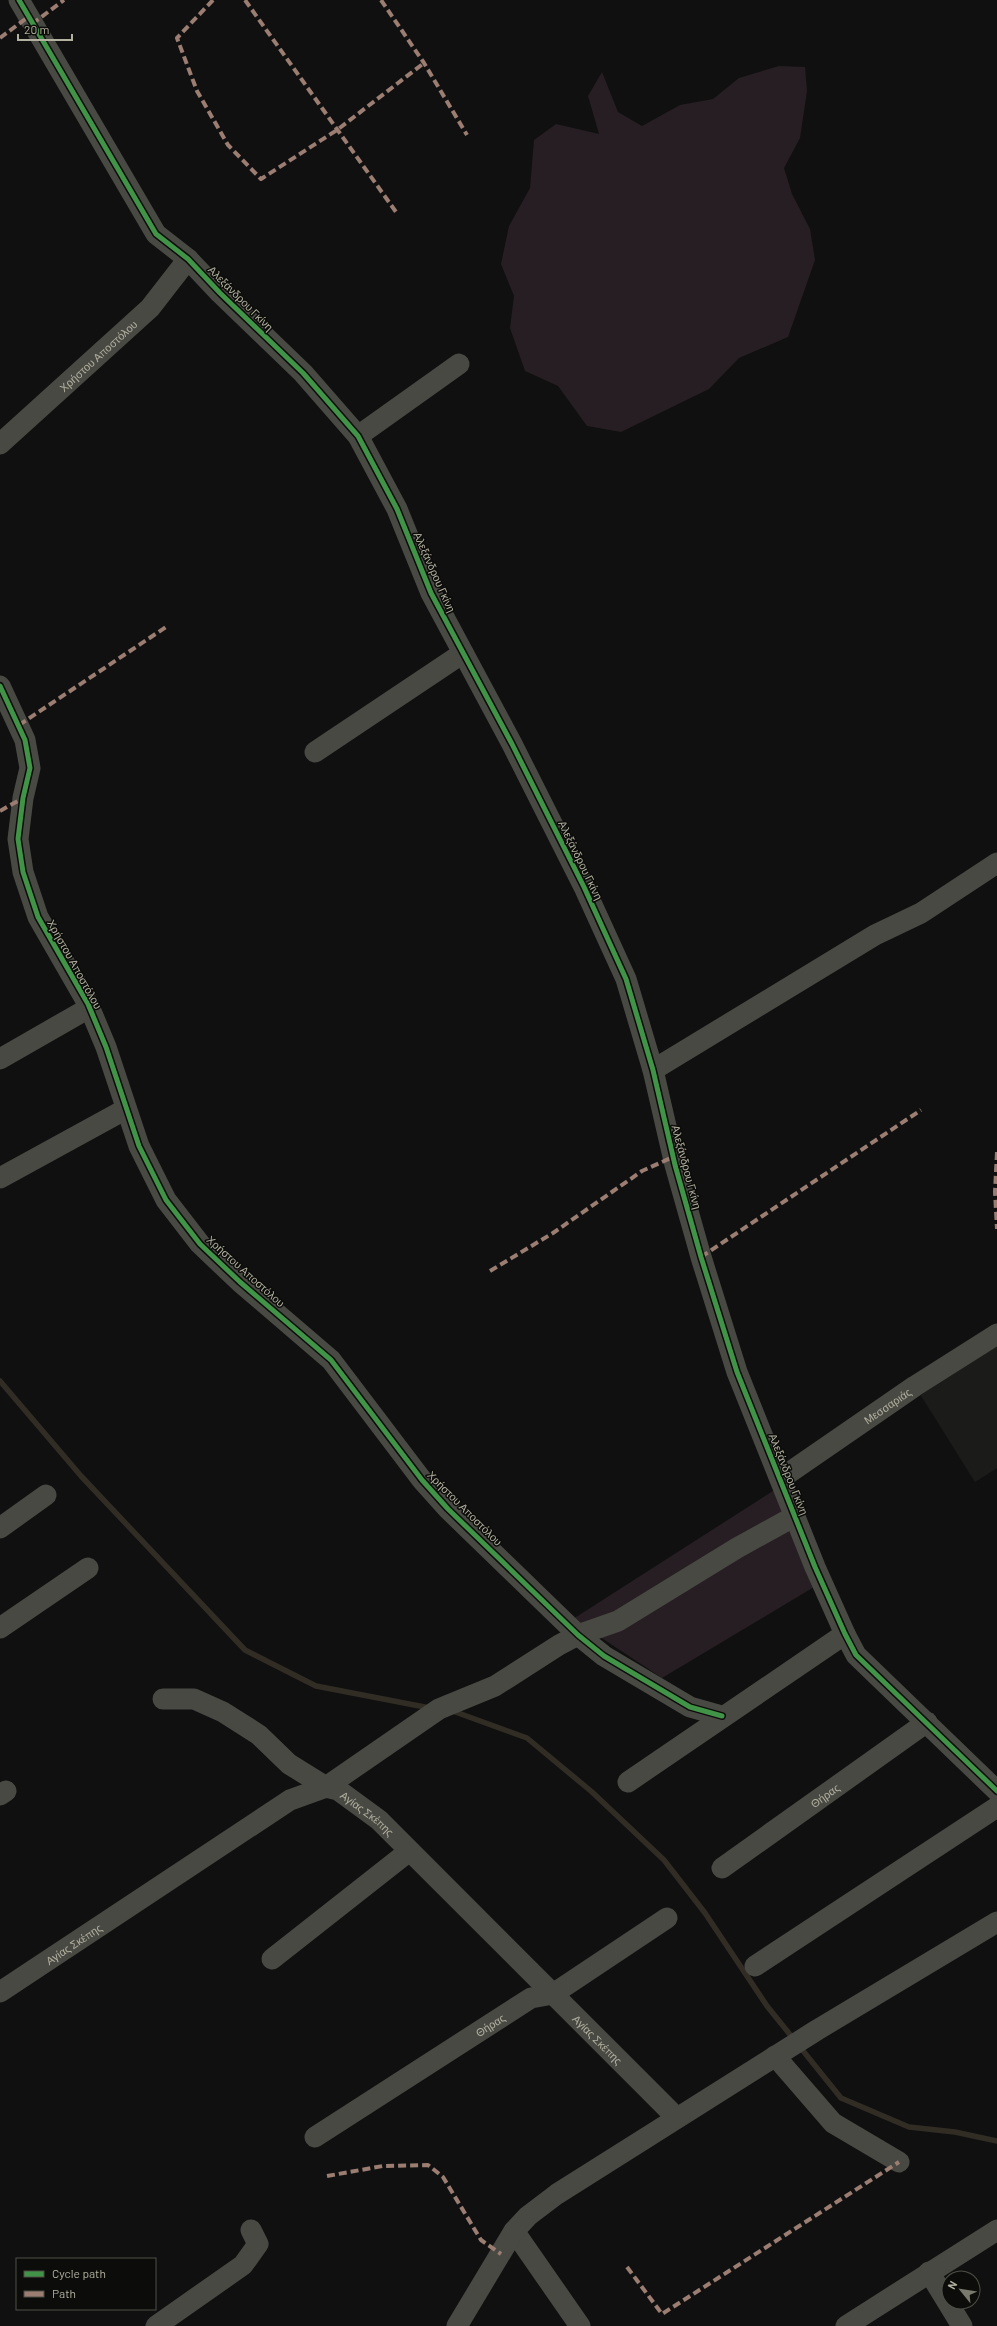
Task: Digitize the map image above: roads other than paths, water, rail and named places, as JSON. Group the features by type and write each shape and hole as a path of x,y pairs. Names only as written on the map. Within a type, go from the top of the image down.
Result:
{"street":[{"name":"Αλεξάνδρου Γκίνη","path":"19,0 144,216 156,234 188,259 220,293 303,373 358,436 397,509 431,593 512,744 584,887 626,979 653,1070 675,1165 701,1258 737,1372 795,1516 845,1634 856,1655 997,1791"},
{"name":"Χρήστου Αποστόλου","path":"0,444 150,308 188,259"},
{"path":"358,436 459,364"},
{"path":"315,752 463,653"},
{"name":"Χρήστου Αποστόλου","path":"0,686 25,740 30,768 23,798 18,839 22,872 38,917 89,1008 106,1047 139,1146 166,1200 200,1244 240,1282 331,1360 422,1480 448,1509 578,1635 604,1656 690,1707 722,1716"},
{"path":"653,1070 875,935 921,913 997,863"},
{"path":"0,1059 89,1008"},
{"path":"0,1178 126,1109"},
{"name":"Μεσσαριάς","path":"780,1479 915,1386 997,1334"},
{"path":"0,1528 46,1495"},
{"path":"163,1699 194,1700 223,1712 259,1736 289,1764 326,1787 439,1709 495,1686 559,1645 578,1635 618,1621 737,1548 795,1516"},
{"path":"0,1628 88,1568"},
{"path":"628,1782 722,1716 845,1634"},
{"name":"Θήρας","path":"722,1868 927,1722"},
{"name":"Αγίας Σκέπης","path":"0,1992 290,1800 326,1787 343,1793 379,1820 408,1852 677,2118"},
{"path":"755,1966 997,1806"},
{"path":"272,1959 408,1852"},
{"name":"Θήρας","path":"316,2137 531,1998 553,1994 667,1918"},
{"path":"458,2326 514,2231 528,2216 557,2194 816,2030 997,1922"},
{"path":"778,2054 833,2123 899,2162"},
{"path":"156,2326 243,2265 258,2244 251,2230"},
{"path":"846,2326 997,2230"},
{"path":"514,2231 580,2326"},
{"path":"930,2272 962,2326"}],"waterway":[{"path":"0,1381 81,1476 245,1650 316,1686 430,1708"},
{"path":"450,1710 527,1738 592,1792 664,1860 705,1913 767,2006 841,2098 909,2127 955,2132 997,2141"}]}
